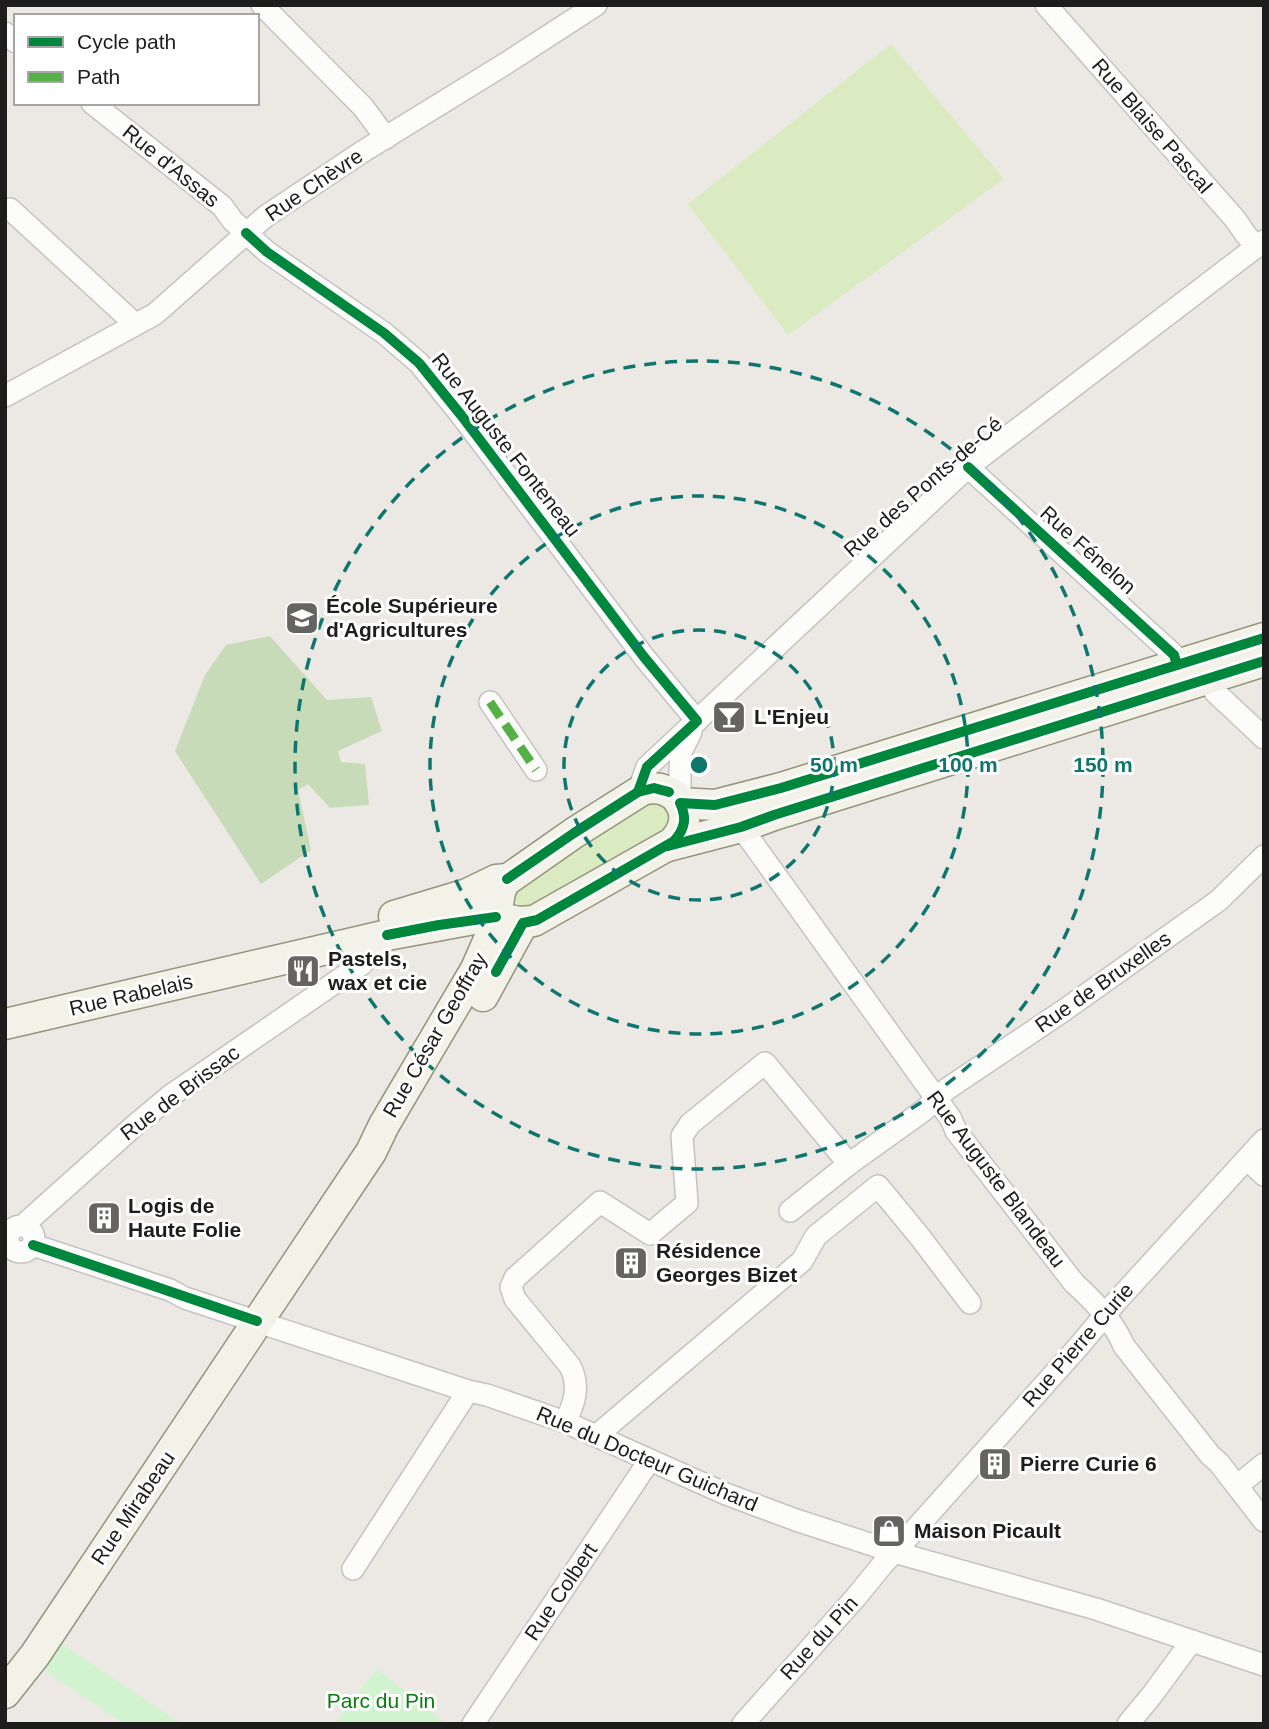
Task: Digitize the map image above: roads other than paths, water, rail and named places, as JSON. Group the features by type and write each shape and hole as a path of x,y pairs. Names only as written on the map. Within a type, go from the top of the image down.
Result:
{"street":[{"path":"262,5 363,107 386,138"},
{"name":"Rue Chèvre","path":"5,396 155,314 246,233 288,201 596,5"},
{"name":"Rue Blaise Pascal","path":"1046,5 1260,244"},
{"name":"Rue d'Assas","path":"95,105 222,206 246,233"},
{"path":"10,209 135,324"},
{"name":"Rue Auguste Fonteneau","path":"246,233 267,252 384,333 419,363 696,722"},
{"name":"Rue des Ponts-de-Cé","path":"638,792 647,767 968,467 1260,244"},
{"name":"Rue Fénelon","path":"968,467 1174,655 1177,665"},
{"path":"680,803 715,805 781,788 1264,638"},
{"name":"Rue Rabelais","path":"7,1022 387,935 459,922 537,920 668,846 741,827 1264,661"},
{"path":"1210,678 1215,692 1264,738"},
{"path":"490,702 536,770"},
{"name":"Rue des Ponts-de-Cé","path":"680,803 681,752 696,722"},
{"path":"638,792 650,788 662,789 672,793 680,803 684,815 683,827 677,838 668,846"},
{"name":"Rue Rabelais","path":"257,965 276,951 426,907 507,878 638,792"},
{"name":"Rue Auguste Blandeau","path":"741,827 951,1119 956,1132 1264,1521"},
{"name":"Rue de Bruxelles","path":"849,1164 923,1111 947,1088 1063,1011 1218,901 1264,856"},
{"name":"Rue César Geoffray","path":"257,1321 371,1152 475,969 494,929 510,920 500,892 507,878"},
{"name":"Rue Rabelais","path":"387,935 400,922 413,920 426,907"},
{"name":"Rue de Brissac","path":"20,1244 29,1221 133,1127 170,1096 362,964 387,935"},
{"path":"336,947 350,951 353,962 347,975"},
{"path":"565,1422 575,1397 576,1380 570,1366 515,1299 512,1282 517,1274 600,1202 650,1234 678,1211 687,1203 682,1136 690,1124 765,1063 849,1164 790,1211"},
{"name":"Rue Pierre Curie","path":"894,1552 1264,1140"},
{"path":"1247,1159 1264,1175"},
{"path":"596,1436 802,1261 816,1236 878,1186 970,1303"},
{"name":"Rue du Docteur Guichard","path":"20,1244 565,1422 726,1494 796,1520 894,1552 1149,1626 1264,1665"},
{"name":"Rue Mirabeau","path":"5,1693 52,1630 257,1321"},
{"path":"353,1569 468,1391"},
{"name":"Rue Colbert","path":"473,1724 649,1461"},
{"path":"1237,1486 1264,1464"},
{"name":"Rue du Pin","path":"743,1724 894,1552"},
{"path":"1128,1724 1191,1642"}],"place":[{"name":"École Supérieure d'Agricultures","path":"302,618"},
{"name":"L'Enjeu","path":"729,717"},
{"name":"Pastels, wax et cie","path":"303,971"},
{"name":"Logis de Haute Folie","path":"104,1218"},
{"name":"Résidence Georges Bizet","path":"631,1263"},
{"name":"Pierre Curie 6","path":"995,1464"},
{"name":"Maison Picault","path":"889,1531"}],"park label":[{"name":"Parc du Pin","path":"381,1701"}]}
